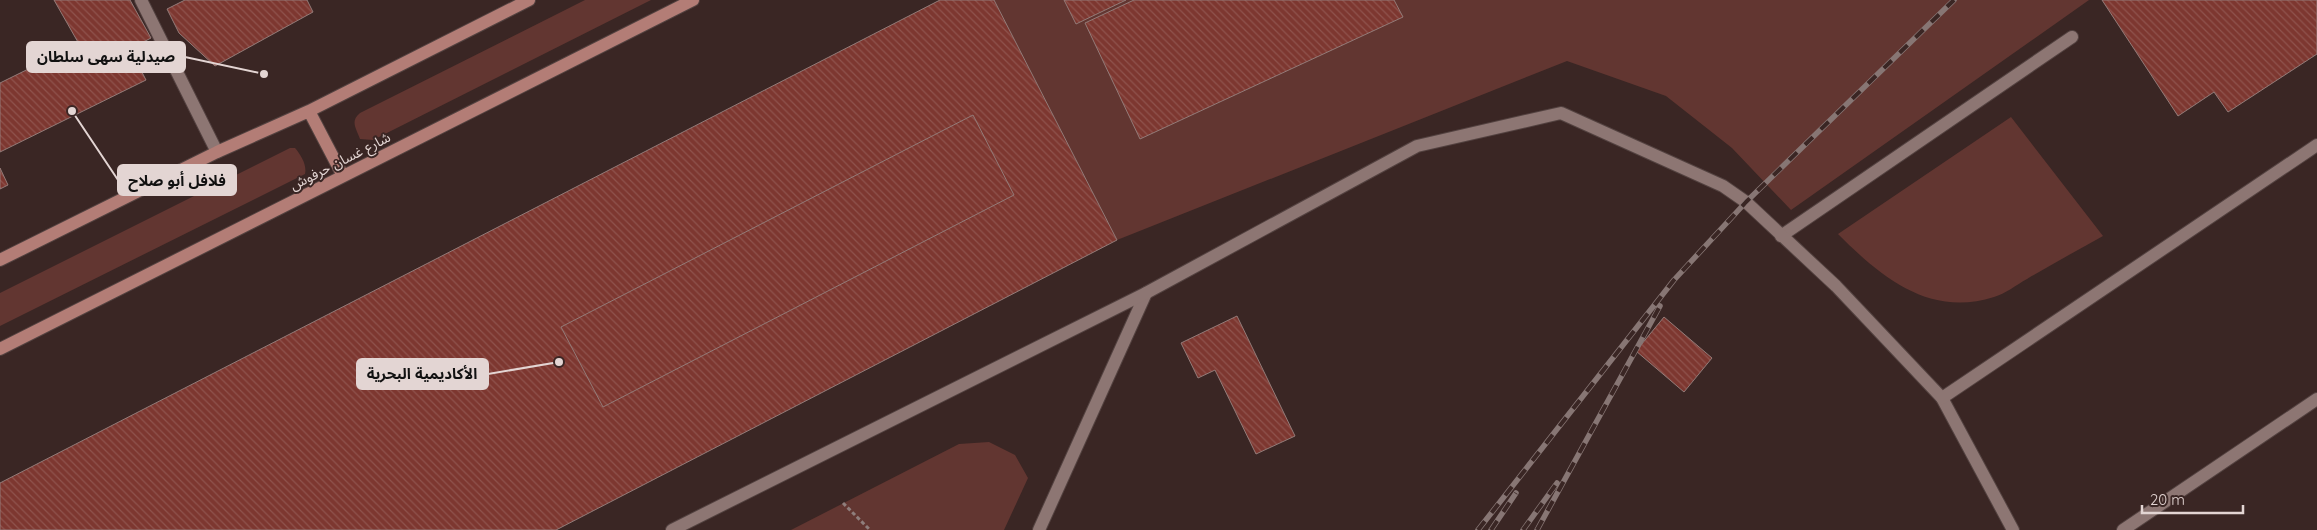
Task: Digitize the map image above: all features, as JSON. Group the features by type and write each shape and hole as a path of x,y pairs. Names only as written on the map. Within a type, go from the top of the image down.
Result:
{"main road":[{"path":"0,260 217,152 309,110 529,0"},
{"name":"شارع غسان حرفوش","path":"0,349 693,0"},
{"path":"309,110 343,176"}],"street":[{"path":"141,0 217,152"},
{"path":"1781,236 2072,37"},
{"path":"672,530 1146,293 1417,146 1561,112 1723,186 1746,202 1836,286 1942,398 2013,530"},
{"path":"1942,398 2317,145"},
{"path":"1039,530 1146,293"},
{"path":"2123,530 2317,399"}],"path":[{"path":"843,503 870,530"}],"shaded area":[{"path":"585,0 651,0 373,140 360,139 355,119 360,113"},
{"path":"994,0 2089,0 1791,210 1732,148 1666,96 1567,61 1117,240"},
{"path":"2011,117 2103,236 1998,296 1970,302 1948,302 1927,297 1907,289 1889,278 1871,265 1838,234"},
{"path":"290,148 295,148 301,157 305,167 305,174 0,326 0,293"},
{"path":"989,442 1015,455 1028,478 1004,530 791,530 959,444"}],"building":[{"path":"54,0 130,0 151,38 130,49 146,80 0,152 0,83 79,44"},
{"path":"185,0 307,0 313,12 215,66 179,33 167,9"},
{"path":"940,0 994,0 1117,240 556,530 0,530 0,483"},
{"path":"1064,0 1126,0 1076,24"},
{"path":"1134,0 1394,0 1403,17 1140,139 1085,23"},
{"path":"2102,0 2317,0 2317,54 2228,112 2214,92 2178,116"},
{"path":"973,115 1014,195 603,407 561,327"},
{"path":"0,168 8,185 0,189"},
{"path":"1237,316 1295,436 1256,454 1215,370 1198,378 1181,343"},
{"path":"1664,317 1712,358 1684,392 1636,351"}],"railway":[{"path":"1478,530 1674,280 1746,202 1954,0"},
{"path":"1537,530 1660,306"},
{"path":"1523,530 1557,483"},
{"path":"1491,530 1516,493"}],"place":[{"name":"صيدلية سهى سلطان","path":"264,74"},
{"name":"فلافل أبو صلاح","path":"72,111"},
{"name":"الأكاديمية البحرية","path":"559,362"}]}
